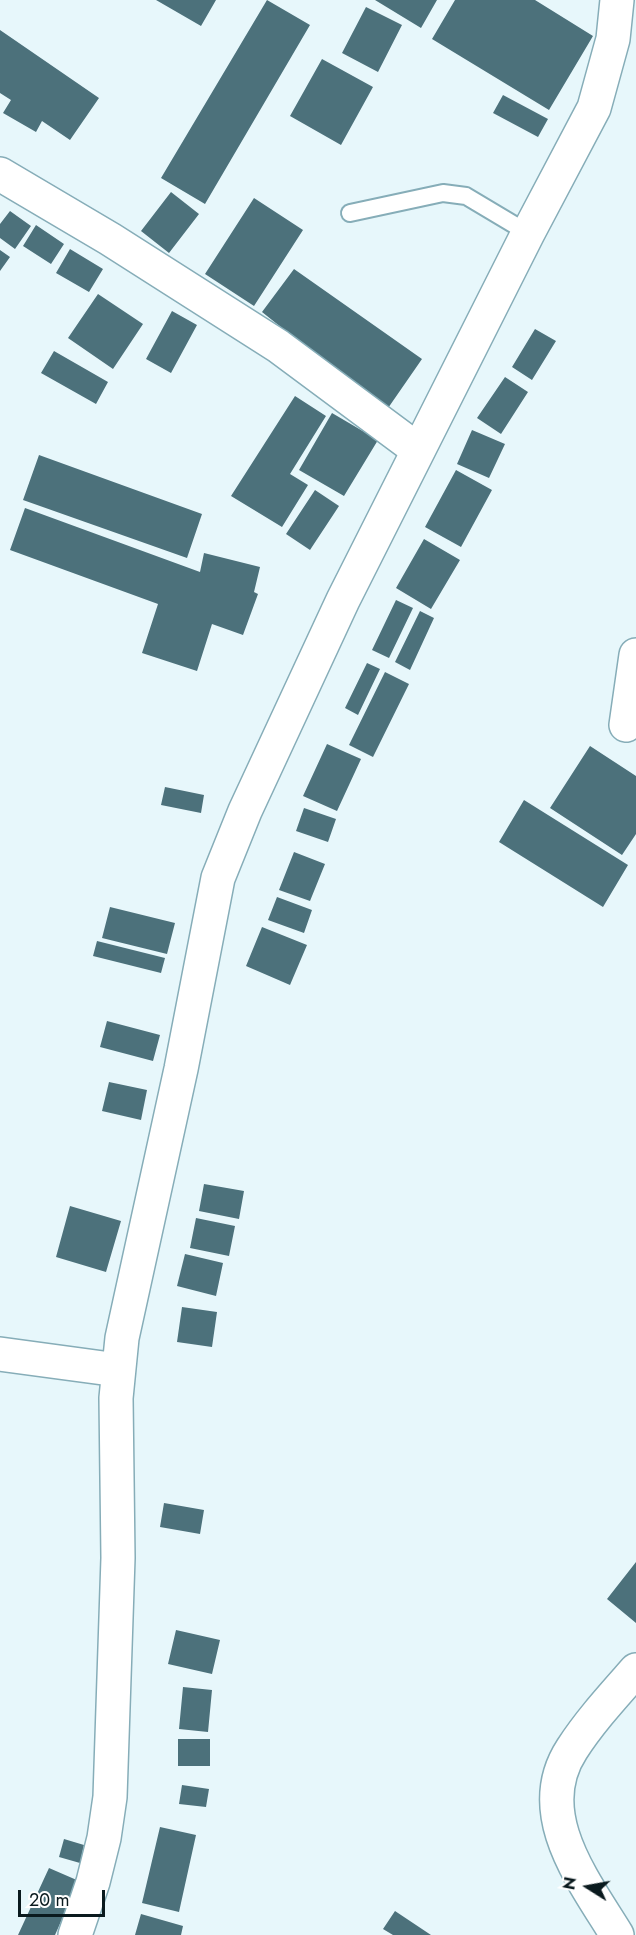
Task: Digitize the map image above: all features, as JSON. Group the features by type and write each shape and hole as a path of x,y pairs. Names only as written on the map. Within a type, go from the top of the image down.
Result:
{"street":[{"path":"75,1935 93,1882 104,1838 110,1797 118,1558 118,1370 122,1338 181,1069 218,878 244,811 343,600 528,233 594,108 613,39 617,0"},
{"path":"0,174 110,239 278,346 418,450"},
{"path":"626,725 636,655"},
{"path":"0,1354 118,1370"},
{"path":"617,1935 569,1855 558,1819 557,1802 563,1766 571,1749 636,1670"}],"lane":[{"path":"350,213 419,197 466,196 528,233"}],"building":[{"path":"156,0 216,0 201,26"},
{"path":"267,0 310,25 205,204 161,178"},
{"path":"375,0 437,0 421,28"},
{"path":"455,0 535,0 593,36 549,110 432,39"},
{"path":"366,7 402,25 378,72 342,53"},
{"path":"0,30 99,98 70,140 42,121 36,132 3,113 11,100 0,93"},
{"path":"322,59 373,87 341,145 290,116"},
{"path":"503,95 548,119 538,137 493,113"},
{"path":"171,192 199,214 169,253 141,231"},
{"path":"254,198 303,230 254,306 205,274"},
{"path":"10,211 31,226 15,249 0,238 0,224"},
{"path":"36,225 64,244 51,264 23,246"},
{"path":"70,249 103,269 89,292 56,273"},
{"path":"0,250 10,257 0,271"},
{"path":"294,269 422,359 386,411 262,312"},
{"path":"98,294 143,324 113,369 68,338"},
{"path":"172,311 197,325 171,373 146,359"},
{"path":"535,329 556,341 532,380 512,367"},
{"path":"54,351 108,382 96,404 41,373"},
{"path":"505,377 528,392 501,434 477,418"},
{"path":"295,396 326,416 290,474 308,485 282,527 231,496"},
{"path":"332,413 378,440 344,496 299,470"},
{"path":"472,430 505,444 489,478 457,464"},
{"path":"39,455 202,514 187,558 23,500"},
{"path":"456,470 492,490 461,547 425,527"},
{"path":"315,490 339,506 310,550 286,534"},
{"path":"25,508 200,572 204,553 260,567 254,592 258,594 243,635 212,624 197,671 142,653 158,604 10,550"},
{"path":"424,539 460,560 431,609 396,588"},
{"path":"396,600 413,608 389,658 372,650"},
{"path":"420,611 434,618 410,670 395,662"},
{"path":"367,663 380,669 358,715 345,708"},
{"path":"385,672 409,684 373,757 349,745"},
{"path":"327,744 361,759 337,811 303,796"},
{"path":"590,746 636,776 636,834 622,855 550,808"},
{"path":"165,787 204,795 201,813 161,805"},
{"path":"524,800 628,865 603,907 499,842"},
{"path":"304,808 336,819 328,842 296,831"},
{"path":"294,852 325,864 310,901 279,890"},
{"path":"277,897 312,910 304,933 268,920"},
{"path":"110,907 175,923 167,954 102,938"},
{"path":"262,927 307,945 290,985 246,966"},
{"path":"97,941 165,958 161,973 93,956"},
{"path":"107,1021 160,1035 153,1061 100,1047"},
{"path":"109,1082 147,1090 141,1120 102,1111"},
{"path":"204,1184 244,1191 239,1219 199,1211"},
{"path":"70,1206 121,1221 106,1272 56,1257"},
{"path":"196,1218 235,1226 229,1256 190,1248"},
{"path":"185,1254 223,1263 216,1296 177,1286"},
{"path":"182,1307 217,1312 212,1347 177,1342"},
{"path":"164,1503 204,1510 200,1534 160,1527"},
{"path":"636,1562 636,1623 607,1599"},
{"path":"176,1630 220,1640 212,1674 168,1664"},
{"path":"183,1687 212,1690 208,1732 179,1729"},
{"path":"178,1739 210,1739 210,1766 178,1766"},
{"path":"182,1785 209,1789 206,1807 179,1804"},
{"path":"160,1827 196,1835 179,1912 142,1903"},
{"path":"64,1839 84,1845 80,1863 59,1857"},
{"path":"49,1868 79,1881 55,1935 18,1935"},
{"path":"395,1911 431,1935 393,1935 383,1929"},
{"path":"141,1914 183,1926 181,1935 135,1935"}]}
